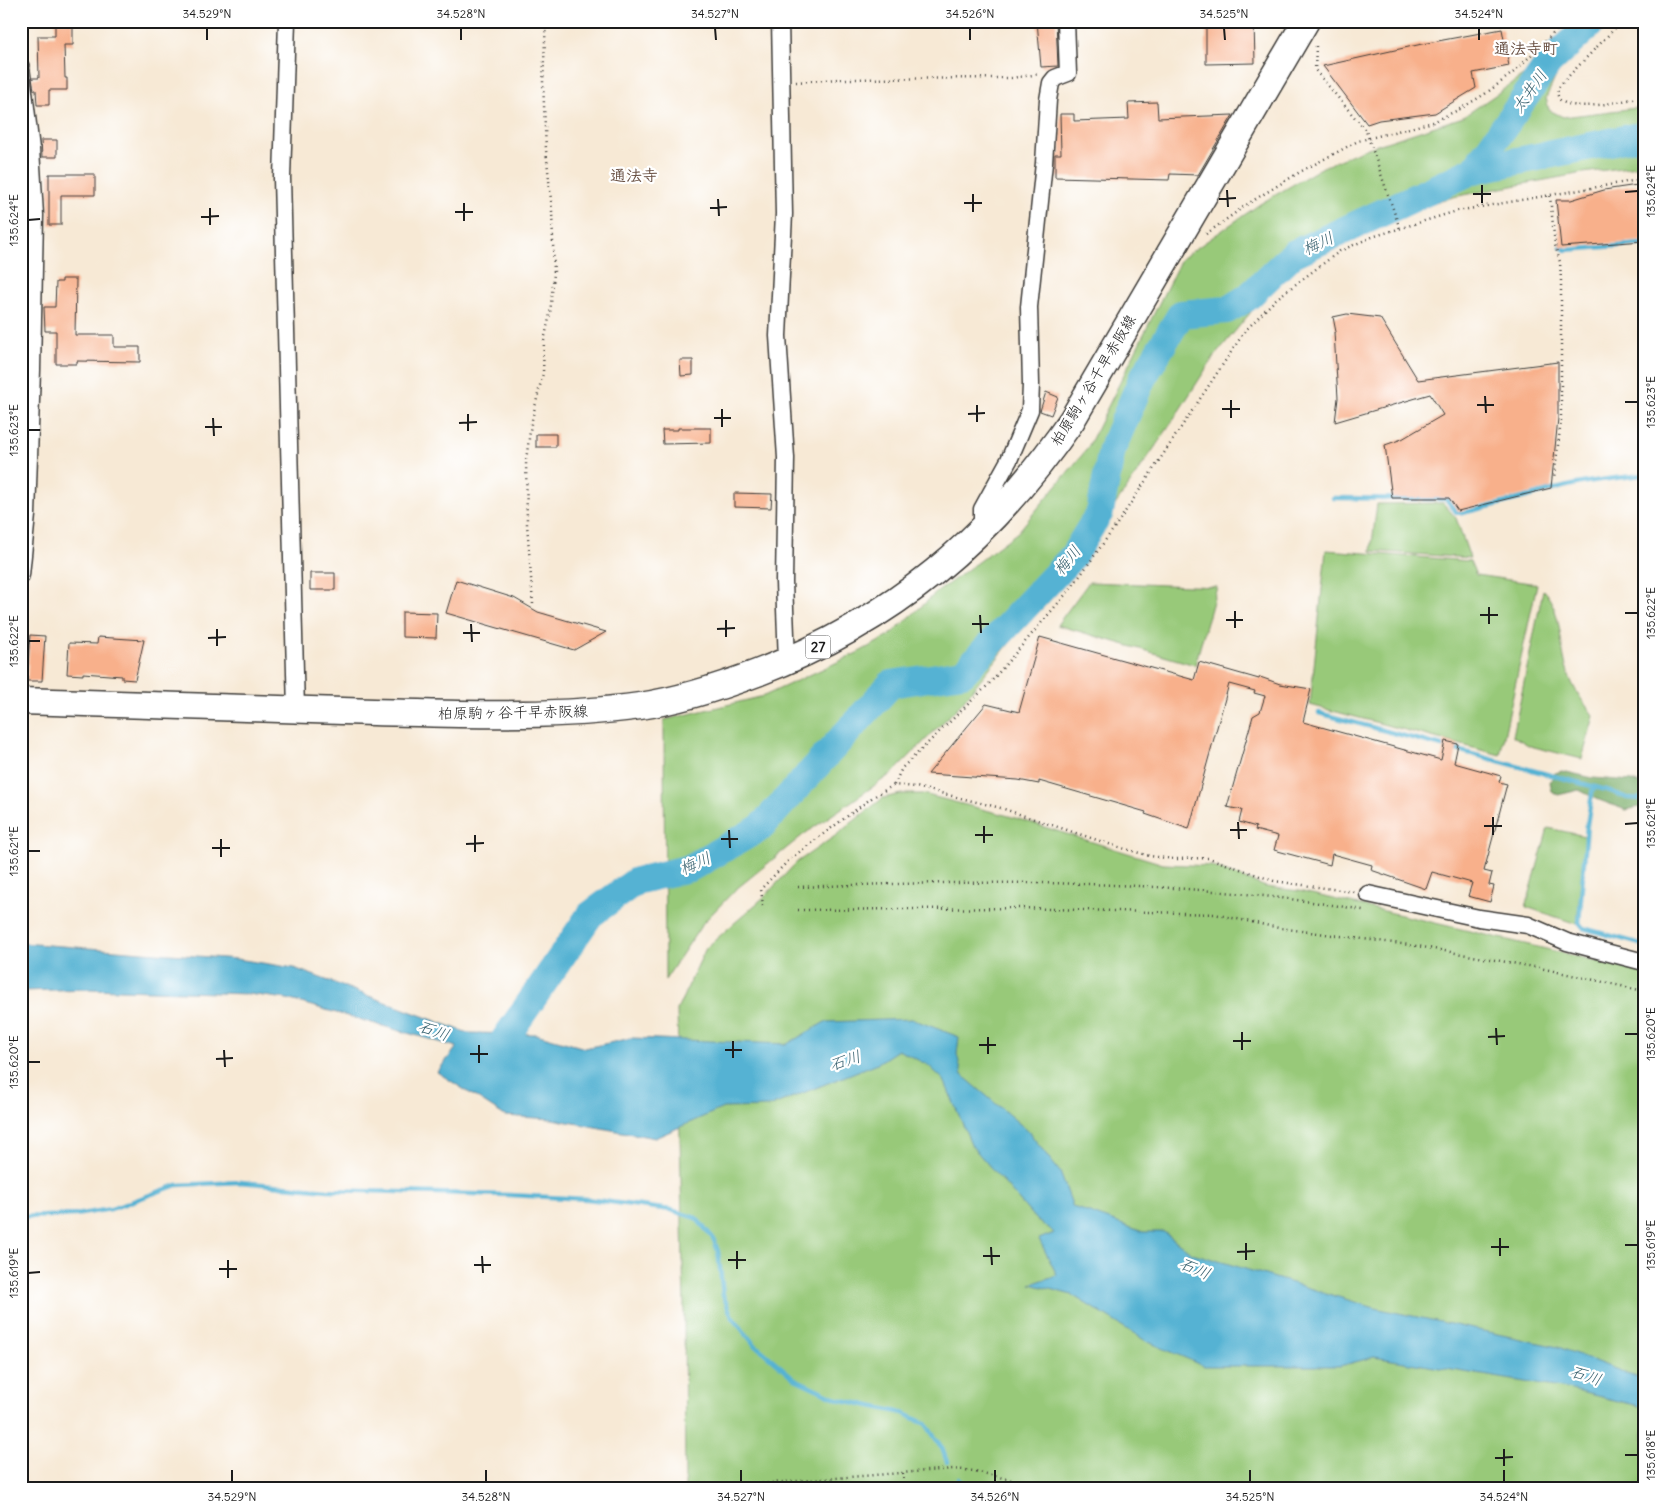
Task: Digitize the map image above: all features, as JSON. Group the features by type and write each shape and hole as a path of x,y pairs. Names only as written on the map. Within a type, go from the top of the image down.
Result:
{"main road":[{"name":"柏原駒ヶ谷千早赤阪線","path":"21,701 296,710 562,714 644,705 702,692 787,662 843,634 901,598 936,571 982,529 1035,471 1072,420 1311,33"}],"street":[{"path":"287,21 282,178 296,710"},
{"path":"780,21 784,214 778,336 786,458 784,582 787,662"},
{"path":"982,529 982,508 1009,460 1030,410 1029,307 1044,164 1048,100 1051,83 1068,72 1066,21"},
{"path":"21,67 22,88 31,149 35,215 28,515 21,575"},
{"path":"1368,894 1479,918 1528,926 1567,942 1644,962"}],"path":[{"path":"533,604 527,524 526,460 531,424 543,373 544,341 550,314 554,273 552,210 546,150 543,82 546,21"},
{"path":"1203,238 1249,203 1358,140 1433,122 1460,110 1514,72 1566,21"},
{"path":"1622,21 1560,85 1557,93 1558,99 1566,105 1586,105 1644,97"},
{"path":"1311,33 1316,70 1366,131 1400,229"},
{"path":"782,83 838,79 1010,78 1028,74 1055,73 1059,77"},
{"path":"894,785 902,768 989,684 1072,587 1246,331 1276,299 1340,251 1372,237 1457,211 1644,179"},
{"path":"1550,196 1561,280 1561,421 1554,478"},
{"path":"763,906 761,889 790,859 873,797 894,785 916,787 1001,808 1150,856 1174,859 1209,858 1274,881 1368,894"},
{"path":"798,887 890,883 1019,883 1182,888 1314,901 1363,910"},
{"path":"798,910 1019,908 1214,914 1279,928 1416,946 1644,990"},
{"path":"692,1489 953,1468 1009,1478 1047,1489"},
{"path":"902,1472 902,1489"}],"green space":[{"path":"1533,69 1556,76 1546,98 1549,110 1563,117 1644,107 1644,165 1583,173 1453,197 1370,225 1320,249 1279,278 1213,358 1166,431 1050,600 1012,640 961,704 894,772 803,835 735,890 703,923 665,980 664,720 764,696 889,636 936,593 1018,532 1087,449 1181,259 1260,204 1323,167 1362,150 1463,117"},
{"path":"1443,503 1456,518 1470,558 1371,551 1377,504"},
{"path":"1326,550 1470,561 1476,575 1537,584 1500,755 1310,705"},
{"path":"1089,582 1217,587 1195,665 1057,625"},
{"path":"1543,590 1550,599 1558,619 1565,662 1570,678 1594,716 1582,759 1530,746 1513,736"},
{"path":"1562,771 1593,778 1631,781 1644,785 1644,806 1626,810 1579,790 1558,795 1552,791 1550,782 1555,773"},
{"path":"901,794 923,794 1009,816 1163,864 1211,866 1266,887 1299,891 1644,972 1644,1489 685,1489 684,1307 677,1010 706,948 764,897 797,862 835,836 883,798"},
{"path":"1548,828 1585,836 1577,924 1526,907"}],"water":[{"name":"石川","path":"21,943 237,959 294,968 468,1033 536,1034 585,1048 632,1038 787,1044 825,1022 912,1019 959,1037 957,1054 962,1075 1028,1131 1060,1172 1073,1207 1143,1232 1164,1232 1192,1253 1375,1308 1558,1347 1644,1380 1644,1407 1567,1389 1374,1357 1340,1366 1204,1366 1146,1341 1072,1295 1031,1284 1057,1275 1039,1239 1054,1233 1037,1221 972,1146 944,1080 928,1065 898,1050 878,1063 768,1107 723,1108 655,1138 552,1119 505,1116 437,1072 457,1047 287,999 248,994 89,989 21,991"}],"building":[{"path":"1037,21 1056,21 1058,66 1041,67"},
{"path":"1206,21 1254,21 1255,63 1206,64"},
{"path":"55,22 73,22 73,45 64,45 67,90 49,90 49,105 37,105 36,90 34,90 32,78 39,78 38,36 55,36"},
{"path":"1502,29 1509,66 1473,73 1476,88 1435,113 1379,120 1367,124 1323,66 1422,44"},
{"path":"1157,102 1158,118 1233,115 1198,175 1170,174 1169,180 1055,177 1055,154 1061,154 1060,114 1074,114 1074,121 1129,119 1128,103"},
{"path":"41,140 57,140 57,157 42,157"},
{"path":"49,174 95,174 95,195 61,195 61,225 49,225"},
{"path":"1644,184 1644,241 1561,247 1556,200 1571,200 1604,190"},
{"path":"62,279 76,279 75,335 114,335 114,347 140,347 140,362 77,361 77,364 56,364 56,331 45,331 44,307 55,307 56,282 62,282"},
{"path":"1347,314 1380,318 1418,380 1558,362 1558,418 1551,488 1458,511 1449,498 1392,498 1385,445 1402,439 1443,415 1430,394 1335,422 1338,398 1334,332 1336,332 1333,317"},
{"path":"680,360 693,360 693,375 681,376"},
{"path":"1046,392 1058,397 1051,415 1040,411"},
{"path":"678,428 711,428 711,443 663,444 662,430 678,430"},
{"path":"536,434 556,434 556,447 536,447"},
{"path":"734,493 772,494 771,508 734,507"},
{"path":"310,573 335,573 335,590 310,590"},
{"path":"456,580 514,598 538,612 606,632 574,650 446,613"},
{"path":"402,612 437,613 436,638 402,637"},
{"path":"30,635 45,636 42,681 27,681"},
{"path":"98,637 144,640 135,680 122,679 122,676 83,673 83,675 67,674 69,643 97,644"},
{"path":"1040,637 1194,680 1199,662 1259,679 1260,677 1280,684 1311,689 1303,722 1441,760 1445,741 1458,744 1454,763 1501,776 1499,782 1507,784 1484,871 1492,873 1489,885 1494,886 1490,902 1468,896 1472,883 1432,872 1426,889 1371,870 1372,865 1332,854 1330,865 1274,850 1278,836 1255,830 1256,827 1239,822 1242,810 1227,807 1253,716 1260,712 1265,696 1254,693 1255,691 1229,684 1189,829 1145,814 1146,812 1039,781 1039,784 1018,780 928,774 986,704 1019,712"}],"waterway":[{"name":"太井川","path":"1474,170 1549,63 1594,21"},
{"name":"梅川","path":"496,1052 590,915 636,881 690,868 760,828 891,684 963,673 1073,556 1100,512 1112,449 1142,379 1181,314 1227,310 1247,298 1293,254 1474,170 1644,135"},
{"path":"1561,247 1566,250 1644,244"},
{"path":"1333,498 1446,499 1456,512 1462,513 1567,486 1644,475"},
{"path":"1319,713 1610,791 1627,798 1644,799"},
{"path":"1593,787 1587,825 1579,923 1583,928 1644,945"},
{"path":"21,1217 75,1215 111,1209 177,1185 240,1182 328,1190 587,1199 671,1210 696,1218 713,1238 718,1251 723,1295 732,1317 754,1344 795,1379 838,1399 903,1413 926,1424 942,1448 947,1462"},
{"path":"959,1478 968,1489"}],"district":[{"name":"通法寺町","path":"1526,48"},
{"name":"通法寺","path":"634,175"}]}
